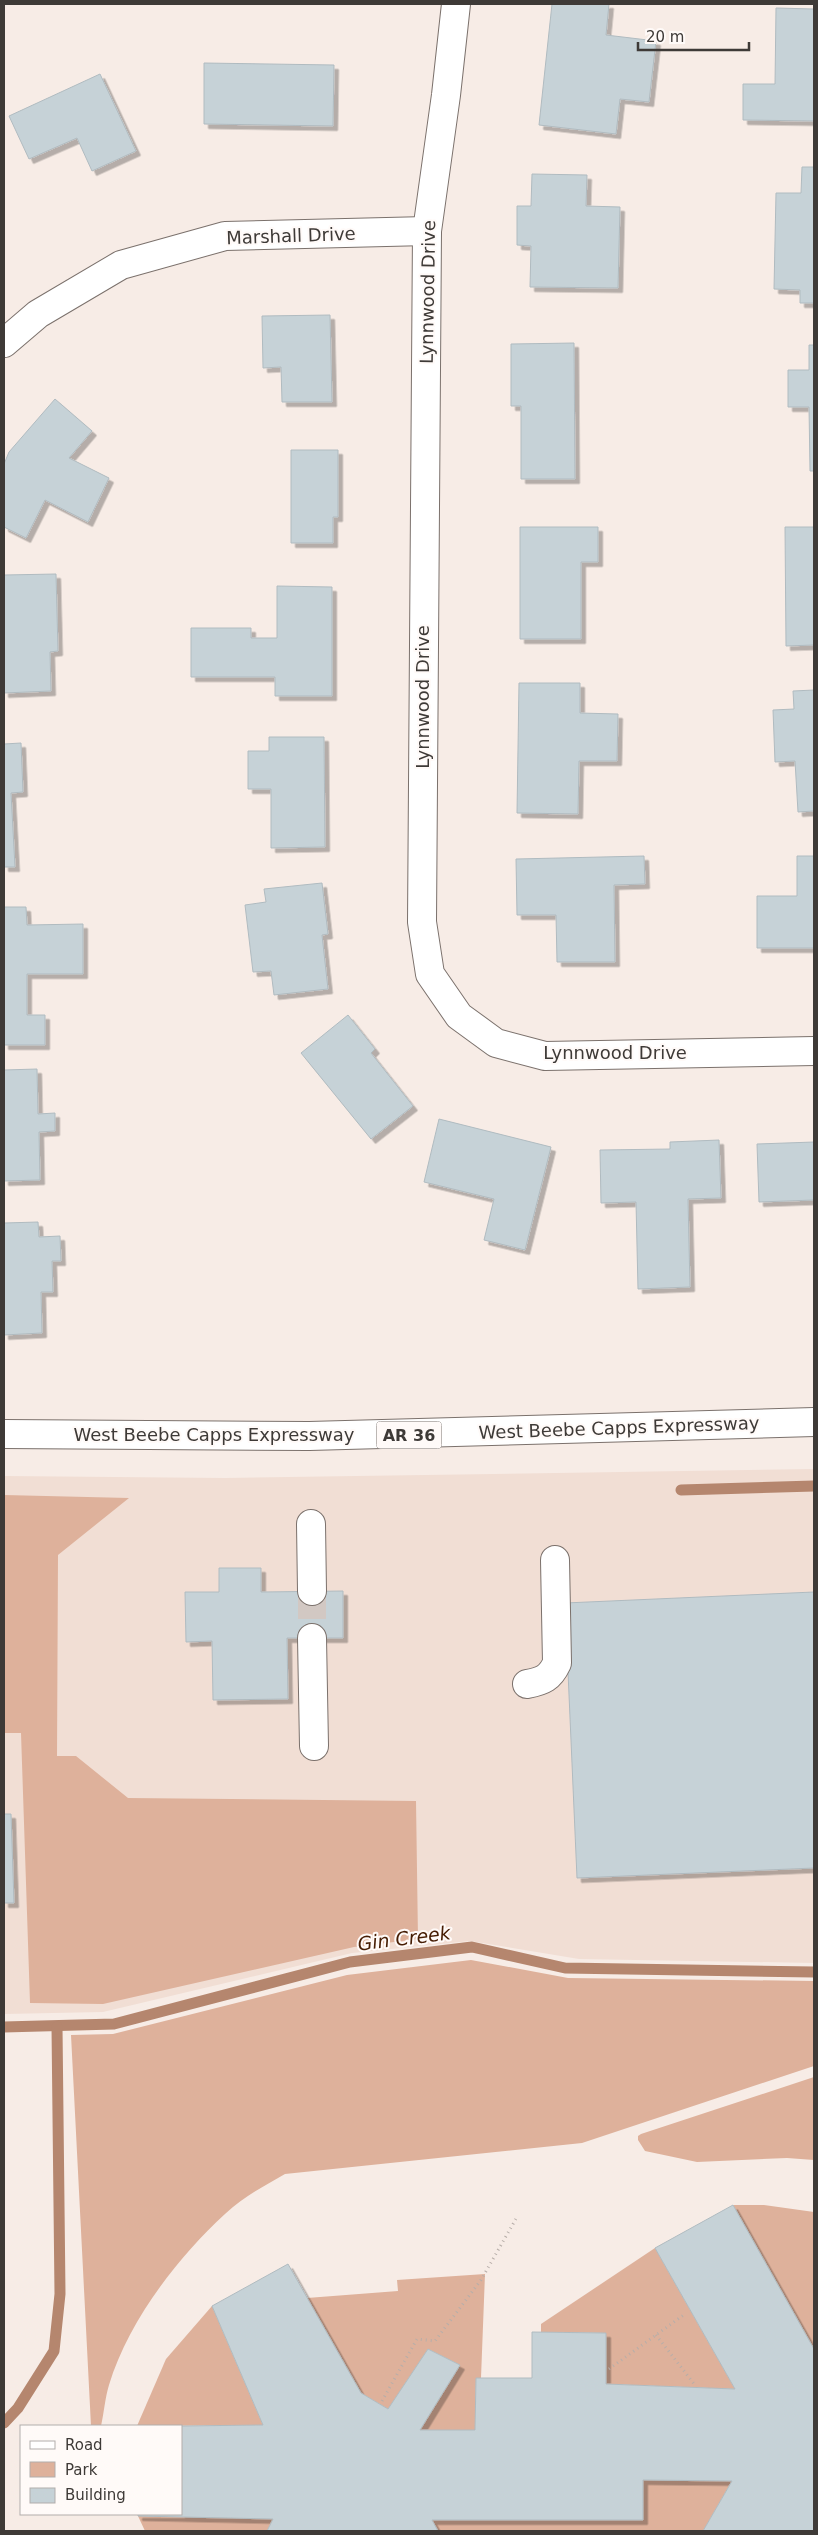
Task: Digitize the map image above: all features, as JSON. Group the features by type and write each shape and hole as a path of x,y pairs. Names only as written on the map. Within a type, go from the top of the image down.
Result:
{"street":[{"name":"Lynnwood Drive","path":"456,4 427,231 422,922 430,974 459,1016 496,1043 545,1056 814,1050"},
{"name":"Marshall Drive","path":"4,343 38,314 121,265 225,236 427,231"},
{"name":"West Beebe Capps Expressway","path":"4,1434 328,1436 814,1422"},
{"path":"311,1524 312,1591"},
{"path":"527,1684 542,1681 552,1674 557,1663 555,1560"},
{"path":"312,1638 314,1746"}],"path":[{"path":"382,2401 418,2339 435,2341 480,2280 517,2217"},
{"path":"609,2369 684,2314"},
{"path":"656,2335 695,2384"}],"shaded area":[{"path":"814,1469 814,1963 579,1959 470,1941 352,1953 103,2012 4,2014 4,1476 225,1478"}],"green space":[{"path":"4,1495 129,1498 58,1555 57,1756 76,1756 128,1798 416,1801 418,1939 354,1947 103,2004 30,2003 21,1733 4,1733"},
{"path":"471,1960 568,1978 814,1981 814,2066 582,2143 285,2174 254,2192 232,2208 207,2231 172,2271 141,2315 117,2361 108,2390 101,2425 91,2425 71,2035 113,2034 347,1975"},
{"path":"814,2077 814,2160 787,2158 697,2162 645,2151 638,2140 638,2136 641,2134"},
{"path":"733,2205 764,2205 814,2212 814,2349"},
{"path":"655,2248 735,2389 606,2384 606,2333 541,2332 541,2324"},
{"path":"485,2274 481,2378 476,2378 475,2430 420,2430 460,2365 428,2349 388,2409 361,2393 307,2298 398,2291 397,2280"},
{"path":"212,2306 263,2425 137,2425 166,2359"},
{"path":"643,2480 732,2481 703,2531 438,2531 432,2520 642,2520"},
{"path":"138,2516 273,2519 267,2531 145,2531"}],"building":[{"path":"552,4 609,4 606,35 656,41 649,102 620,99 616,134 539,125"},
{"path":"776,8 814,9 814,121 743,120 743,84 775,84"},
{"path":"204,63 334,65 333,126 204,124"},
{"path":"100,74 136,151 92,171 77,138 29,159 9,116"},
{"path":"802,167 814,167 814,303 800,303 800,290 774,289 776,193 801,193"},
{"path":"532,174 587,175 586,206 620,207 618,288 530,287 531,246 517,245 517,206 531,206"},
{"path":"330,315 332,402 282,402 281,367 263,368 262,316"},
{"path":"574,343 575,479 521,479 521,406 511,406 511,344"},
{"path":"809,345 814,345 814,471 810,471 809,407 788,407 788,370 809,370"},
{"path":"55,399 92,431 69,458 109,478 88,522 45,500 26,538 4,527 4,464 9,452"},
{"path":"291,450 338,450 338,517 333,517 333,543 291,543"},
{"path":"520,527 598,527 598,562 581,562 581,639 520,639"},
{"path":"785,527 814,527 814,645 786,646"},
{"path":"56,574 58,651 50,652 51,691 4,693 4,575"},
{"path":"277,586 332,587 332,696 275,696 275,677 191,677 191,628 251,628 251,638 277,638"},
{"path":"519,683 580,683 580,713 618,714 617,761 579,761 578,814 517,813"},
{"path":"814,690 814,811 798,812 795,761 775,762 773,710 794,709 793,691"},
{"path":"269,737 324,737 325,847 271,848 271,789 248,789 248,751 269,751"},
{"path":"21,743 23,792 11,793 15,867 4,867 4,744"},
{"path":"644,856 645,884 614,885 615,962 557,962 556,915 517,915 516,859"},
{"path":"797,856 814,856 814,948 757,948 757,896 797,896"},
{"path":"322,883 328,934 322,935 328,989 274,995 271,971 253,972 245,905 266,902 264,889"},
{"path":"4,907 26,907 27,925 83,924 83,974 27,974 27,1015 45,1015 45,1045 4,1045"},
{"path":"348,1015 375,1049 371,1053 413,1106 371,1139 301,1053"},
{"path":"37,1069 38,1114 55,1113 55,1131 39,1132 40,1180 4,1181 4,1070"},
{"path":"439,1119 551,1147 525,1250 484,1240 494,1199 424,1182"},
{"path":"719,1140 721,1198 688,1199 690,1287 638,1289 636,1202 601,1203 600,1150 670,1149 670,1142"},
{"path":"814,1142 814,1200 759,1202 757,1144"},
{"path":"38,1222 39,1237 60,1236 61,1261 52,1261 53,1292 41,1292 42,1333 4,1335 4,1223"},
{"path":"219,1568 261,1568 261,1592 343,1591 343,1638 287,1638 288,1699 213,1700 212,1641 186,1642 185,1592 219,1592"},
{"path":"814,1592 814,1868 577,1878 565,1603"},
{"path":"4,1814 11,1814 14,1903 4,1903"},
{"path":"733,2205 814,2349 814,2531 703,2531 732,2481 643,2480 643,2520 432,2520 438,2531 267,2531 273,2519 138,2516 182,2515 182,2426 263,2425 212,2306 288,2264 361,2393 388,2409 428,2349 460,2365 420,2430 475,2430 476,2378 532,2378 532,2332 606,2333 606,2384 735,2389 655,2248"}],"waterway":[{"path":"681,1490 814,1486"},
{"name":"Gin Creek","path":"4,2027 114,2024 350,1962 472,1947 565,1968 814,1972"},
{"path":"4,2423 18,2408 54,2351 60,2294 57,2027"}],"tunnel":[{"path":"312,1591 312,1638"}]}
